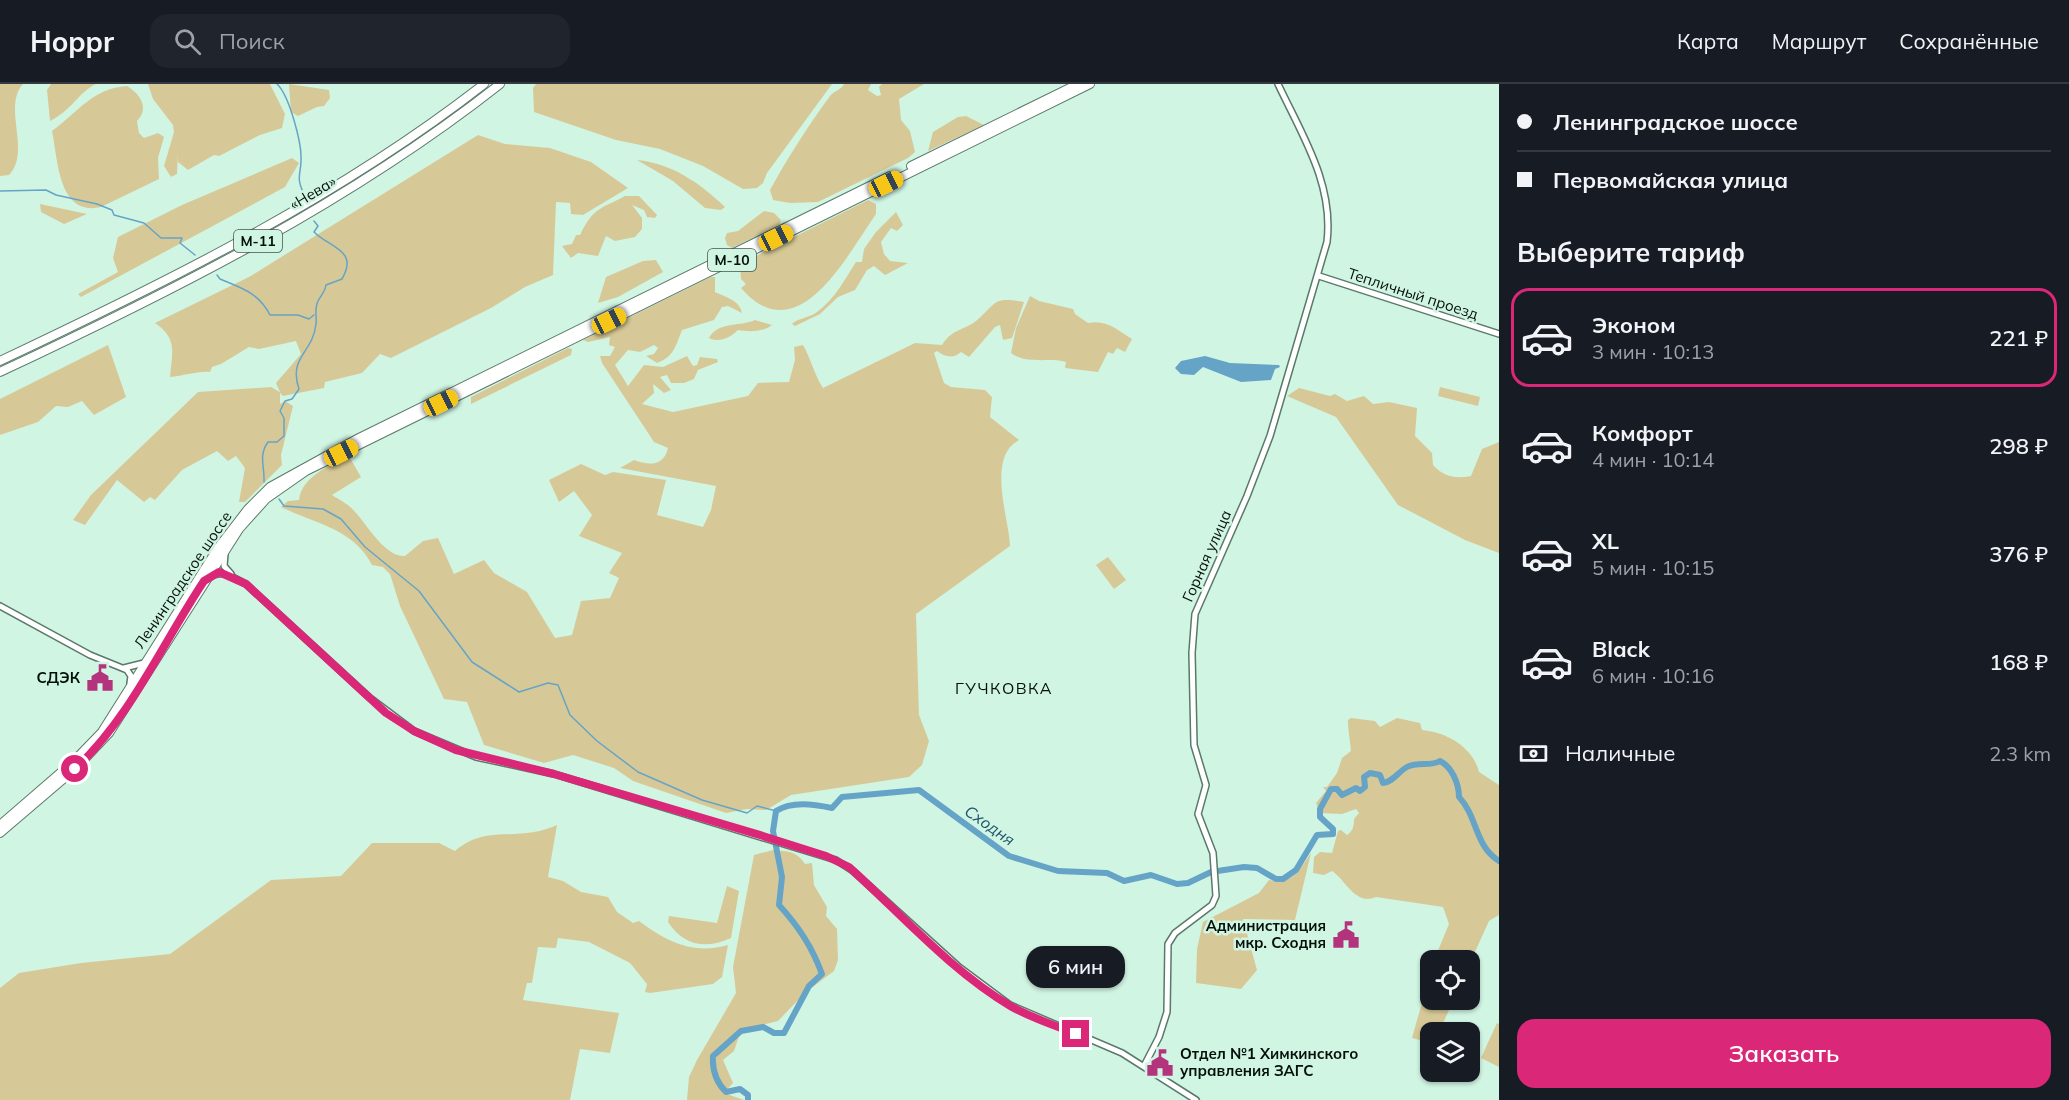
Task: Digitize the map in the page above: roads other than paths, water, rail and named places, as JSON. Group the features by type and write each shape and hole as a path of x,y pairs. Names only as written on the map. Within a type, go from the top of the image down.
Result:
{"highway":[{"name":"«Нева»","path":"0,361 166,280 290,212 373,161 484,84"},
{"name":"«Нева»","path":"0,372 158,295 295,220 434,132 500,84"},
{"name":"Ленинградское шоссе","path":"0,825 94,742 236,523 258,498 282,478 606,315 1078,84"},
{"name":"Ленинградское шоссе","path":"0,833 75,769 109,733 226,549 266,499 306,471 1090,84"}],"main road":[{"name":"Горная улица","path":"1144,1066 1159,1037 1167,1012 1168,944 1175,933 1212,905 1216,896 1216,867 1198,814 1206,785 1194,746 1193,621 1200,597 1247,496 1267,444 1319,276 1329,228 1325,189 1278,84"},
{"name":"Тепличный проезд","path":"1319,276 1499,334"},
{"path":"226,549 224,566 235,578 254,591 370,698 402,724 456,750 554,774 826,856 849,867 959,967 1010,1005 1103,1044 1144,1066 1196,1100"},
{"path":"204,581 219,572 235,578"},
{"path":"0,606 87,654 123,668 131,676 128,690"},
{"path":"123,668 144,663"}],"water":[{"path":"1205,356 1230,363 1279,365 1280,367 1275,369 1271,380 1241,382 1203,367 1194,375 1181,374 1175,368 1181,361"}],"waterway":[{"path":"277,84 286,98 297,131 301,152 299,179 303,192"},
{"path":"0,191 46,190 56,195 97,204 112,210 114,215 144,223 161,238 182,238 180,243 195,255"},
{"path":"264,482 263,452 268,442 277,442 284,436 284,418 280,411 285,401 292,399 299,389 296,378 297,369 314,334 317,304 326,285 342,279 346,269 345,256 314,232 318,226 314,221"},
{"path":"217,275 220,279 254,296 270,315 298,315 309,319 314,315"},
{"path":"279,499 284,506 323,509 341,519 365,547 419,591 472,662 519,692 548,683 558,685 570,715 597,741 638,772 702,800 747,813 757,806 776,811"},
{"name":"Сходня","path":"748,1100 748,1095 740,1089 726,1092 715,1076 713,1056 741,1031 763,1027 774,1033 784,1033 809,986 822,974 804,938 779,905 782,877 773,831 776,811 782,808 803,804 832,808 842,797 919,790 1009,856 1058,871 1107,873 1124,881 1151,875 1177,884 1188,883 1211,872 1244,867 1257,868 1276,879 1283,879 1296,870 1317,835 1333,834 1333,829 1320,817 1320,809 1331,789 1337,789 1342,795 1356,788 1360,791 1365,787 1364,777 1370,773 1380,775 1383,783 1390,781 1411,765 1432,764 1440,761 1454,776 1459,797 1470,813 1480,839 1499,861"}],"place":[{"name":"СДЭК","path":"100,678"},
{"name":"Администрация мкр. Сходня","path":"1346,935"},
{"name":"Отдел №1 Химкинского управления ЗАГС","path":"1160,1063"}],"district":[{"name":"ГУЧКОВКА","path":"1004,688"}]}
